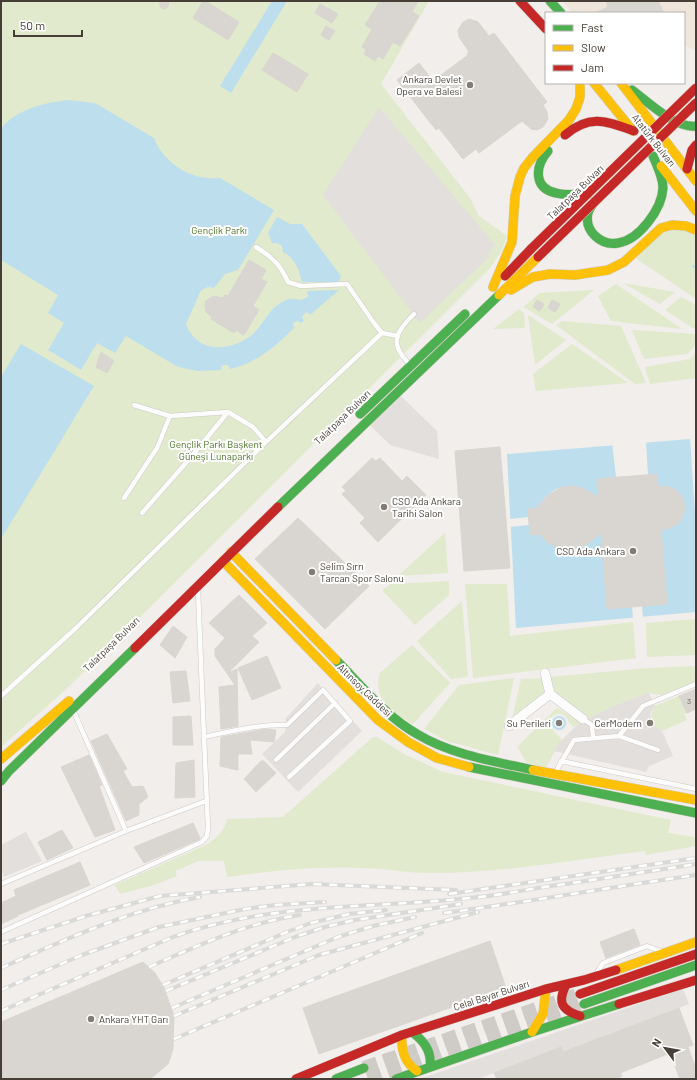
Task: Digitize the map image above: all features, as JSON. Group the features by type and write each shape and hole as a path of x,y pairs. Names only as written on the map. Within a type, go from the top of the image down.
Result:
{"main road":[{"path":"520,1 545,27"},
{"path":"550,1 560,12"},
{"path":"580,84 580,101 576,112 531,159 524,169 515,191 514,230 512,244 498,272 494,292 516,288 533,277 550,274 575,275 608,270 624,262 661,228 672,225 686,226 696,230"},
{"name":"Atatürk Bulvarı","path":"595,84 634,131 696,211"},
{"path":"623,84 677,122 689,127 696,126"},
{"name":"Atatürk Bulvarı","path":"623,84 696,181"},
{"name":"Talatpaşa Bulvarı","path":"1,781 5,774 73,710 198,587 231,552 494,292 532,249 696,88"},
{"name":"Talatpaşa Bulvarı","path":"494,292 538,257 594,201 696,104"},
{"path":"588,194 564,194 555,193 548,190 538,178 537,170 540,161 545,154 572,128 584,122 592,120 634,131"},
{"path":"687,169 691,154 696,145"},
{"path":"594,201 588,214 589,226 592,234 599,240 606,243 613,244 628,240 652,216 662,194 662,176 653,156"},
{"name":"Talatpaşa Bulvarı","path":"353,422 471,308"},
{"name":"Talatpaşa Bulvarı","path":"1,759 69,700 308,466"},
{"name":"Altınsoy Caddesi","path":"231,552 388,713 416,734 447,749 477,758 554,774 696,800"},
{"name":"Altınsoy Caddesi","path":"223,561 378,720 408,742 438,758 472,768 551,785 696,813"},
{"path":"551,785 554,774"},
{"name":"Celal Bayar Bulvarı","path":"296,1079 402,1035 546,989 594,977 696,942"},
{"path":"580,994 696,954"},
{"path":"584,1004 696,965"},
{"path":"396,1079 580,1016 695,983"},
{"path":"566,985 560,997 561,1004 569,1013 580,1016"},
{"path":"532,1032 539,1023 543,1014 546,989"},
{"path":"412,1032 427,1046 431,1061 430,1067"},
{"path":"402,1035 402,1052 412,1068 417,1071"},
{"path":"336,1079 364,1068"}],"street":[{"path":"680,103 696,83"},
{"path":"545,673 550,694 583,719"},
{"path":"509,726 550,694"}],"lane":[{"path":"256,247 273,259 283,270 288,282 301,286 347,284 382,333 398,336"},
{"path":"410,366 398,348 398,336 402,326 414,314"},
{"path":"1,696 76,628 266,442 382,333"},
{"path":"134,405 170,416 228,412 253,427 266,442"},
{"path":"142,513 228,412"},
{"path":"124,498 157,448 170,416"},
{"path":"1,932 202,842 207,836 208,827 198,587"},
{"path":"619,736 643,706 696,684"},
{"path":"204,737 269,724 287,725 324,690 350,721 289,777"},
{"path":"276,760 335,703"},
{"path":"73,710 126,831"},
{"path":"583,719 592,725 592,738"},
{"path":"554,774 574,740 619,736 658,750"},
{"path":"561,761 696,788"},
{"path":"1,884 126,831 206,800"}],"shaded area":[{"path":"562,1 696,1 696,51 685,46 685,12 572,12"},
{"path":"379,107 495,245 488,253 490,256 420,323 323,195"},
{"path":"401,396 437,431 439,459 390,445 370,425"},
{"path":"318,683 362,731 298,792 262,754 285,732 286,718"},
{"path":"649,693 655,706 650,714 651,720 655,726 662,731 673,756 649,766 646,772 554,751 562,740 580,722 611,707"},
{"path":"26,832 42,861 4,877 1,869 1,845"},
{"path":"683,989 689,1004 563,1052 561,1047 478,1079 419,1079"}],"green space":[{"name":"Gençlik Parkı","path":"1,1 429,1 381,84 470,198 479,216 507,236 501,252 490,268 121,636 64,691 1,747"},
{"path":"661,228 696,230 696,299 631,255"},
{"path":"623,283 675,292 660,304"},
{"path":"616,284 682,329 611,321 598,296"},
{"path":"594,290 552,324 523,307 540,293"},
{"path":"681,297 696,305 696,329 665,310"},
{"path":"519,309 524,313 525,328 493,329"},
{"path":"528,315 566,340 535,365"},
{"path":"562,321 621,326 646,383 635,384 556,325"},
{"path":"632,330 696,334 696,345 687,354 644,359"},
{"path":"572,344 628,383 536,391 533,374"},
{"path":"696,352 696,378 650,384 645,367 690,359"},
{"path":"445,533 448,573 398,576"},
{"path":"449,581 449,595 415,625 382,590 391,584"},
{"path":"465,584 507,584 510,636 633,622 636,658 473,678"},
{"path":"462,601 468,677 451,679 417,641"},
{"path":"696,619 696,655 647,657 646,623"},
{"path":"412,645 450,683 413,724 398,715 386,704 379,691 378,682 380,673"},
{"path":"696,666 696,681 663,695 647,693 588,718 552,694 549,677 649,668"},
{"path":"514,678 498,755 447,741 424,729 459,685"},
{"path":"543,678 546,693 512,719 521,679"},
{"path":"679,696 687,713 684,714 687,720 662,731 655,726 651,720 651,714 655,706"},
{"path":"557,708 580,722 574,727 564,715 556,714 552,717 550,720 550,726 562,740 546,767 527,763 517,747"},
{"path":"373,737 377,737 404,754 443,772 671,820 668,833 694,837 696,839 696,846 646,855 645,851 484,871 431,873 367,868 309,868 227,877 224,861 199,861 175,871 177,876 154,885 120,894 115,885 208,844 222,830 227,819 283,817"}],"water":[{"path":"272,1 287,1 231,93 220,86"},
{"path":"69,100 94,103 100,106 154,138 165,156 180,169 199,177 220,178 274,210 238,270 225,274 214,288 208,287 201,290 186,324 191,334 198,341 216,347 226,347 236,344 254,333 272,310 283,301 289,299 300,300 306,298 309,296 307,293 308,291 339,290 310,315 307,312 304,314 302,317 304,321 301,323 298,321 294,322 294,328 265,353 248,363 230,369 228,365 222,366 221,370 198,371 178,367 126,336 115,353 97,343 81,370 48,350 64,323 48,313 58,295 1,260 1,128 8,121 24,111 41,105"},
{"path":"277,217 290,224 302,224 341,276 339,282 302,282 298,268 291,257 283,252 282,246 277,243 272,243 268,233"},
{"path":"21,344 94,386 1,539 1,377"},
{"path":"690,439 696,526 696,612 516,628 507,454","holes":["657,474 658,487 669,488 677,492 683,499 685,506 684,515 679,522 672,527 661,529 667,604 607,609 601,527 587,544 573,550 565,550 551,544 540,533 537,527 537,534 530,535 528,509 535,509 537,511 542,502 556,489 565,486 582,488 591,493 599,501 597,479"]},
{"name":"Su Perileri","path":"559,716 564,718 566,723 564,728 559,730 554,728 552,723 554,718"}],"pier":[{"path":"646,440 648,475 616,477 612,443"},
{"path":"528,517 529,525 509,527 509,519"},
{"path":"642,604 643,618 633,619 632,605"}],"building":[{"path":"159,1 169,1 168,7 165,9 161,8"},
{"path":"203,1 239,22 228,40 193,18"},
{"path":"380,1 418,1 412,12 419,16 400,46 393,42 383,59 378,56 375,61 364,54 366,50 362,47 372,29 365,25"},
{"path":"606,1 658,1 664,12 597,12 608,7"},
{"path":"320,4 338,14 332,23 315,13"},
{"path":"469,19 478,22 489,36 494,33 547,102 543,105 547,112 548,119 543,127 537,130 531,129 522,121 479,153 476,149 463,159 439,128 436,130 397,80 419,63 433,81 468,55 467,54 469,52 459,37 458,30 463,22"},
{"path":"326,26 335,31 329,40 321,35"},
{"path":"273,53 308,74 297,92 262,70"},
{"path":"249,260 266,270 261,279 267,282 253,306 259,310 244,335 236,330 234,333 211,319 212,317 206,312 205,306 206,301 213,296 223,298 225,295 228,296"},
{"path":"537,300 544,304 540,311 533,307"},
{"path":"552,300 560,304 555,312 548,308"},
{"path":"101,352 114,361 107,373 96,367"},
{"path":"500,447 510,568 464,571 455,451"},
{"name":"CSO Ada Ankara Tarihi Salon","path":"372,458 376,461 380,458 402,481 407,476 426,495 378,542 360,523 365,518 342,494 346,491 342,487"},
{"name":"CSO Ada Ankara","path":"657,474 658,486 669,487 676,490 683,499 685,507 679,523 670,528 661,530 667,604 607,609 601,533 587,544 577,548 567,549 557,547 548,543 540,534 530,535 528,509 537,508 548,495 562,487 572,486 582,488 598,497 597,479"},
{"name":"Selim Sırrı Tarcan Spor Salonu","path":"298,518 369,586 325,629 255,559"},
{"path":"239,595 267,623 252,636 259,642 228,673 237,669 238,726 221,729 219,687 235,685 215,656 215,649 225,638 209,623"},
{"path":"173,626 187,637 175,658 160,645"},
{"path":"267,656 281,688 252,700 238,668"},
{"path":"186,671 190,701 173,703 170,672"},
{"path":"696,689 696,709 687,713 679,696"},
{"path":"191,716 193,745 173,745 173,717"},
{"path":"266,729 276,730 274,742 250,740 252,754 238,754 238,770 220,766 221,737"},
{"path":"107,734 127,769 123,771 132,787 143,786 148,797 139,804 139,815 126,821 91,741"},
{"path":"89,755 102,785 99,786 115,830 95,837 61,767"},
{"path":"194,760 195,797 175,798 176,763"},
{"path":"261,761 264,761 276,773 256,792 244,779"},
{"path":"193,823 200,839 144,863 134,847"},
{"path":"62,830 73,848 47,860 38,842"},
{"path":"80,862 90,885 18,915 1,924 1,903 16,896 14,890"},
{"path":"634,929 640,945 606,958 600,942"},
{"path":"490,941 506,988 319,1054 303,1008"},
{"name":"Ankara YHT Garı","path":"143,962 155,973 164,988 174,1016 173,1049 168,1064 150,1079 1,1079 1,1022"},
{"path":"679,1008 693,1045 688,1047 696,1069 696,1079 680,1079 670,1053 620,1073 622,1076 615,1079 497,1079 494,1073 561,1047 563,1052"}],"tunnel":[{"path":"364,1068 580,994"},
{"path":"368,1079 584,1004"}],"railway":[{"path":"449,894 696,858"},
{"path":"1,1011 173,937 210,926 246,918 320,908 488,896 696,864"},
{"path":"444,913 696,875"},
{"path":"1,944 86,916 160,896 312,884 456,890"},
{"path":"1,968 74,936 123,917 174,902 200,897"},
{"path":"1,990 82,955 159,927 245,909 276,905 325,902"},
{"path":"166,991 295,937 325,927 355,920 461,904"},
{"path":"163,985 311,923 349,914 386,910"},
{"path":"174,1016 319,955 478,912"},
{"path":"149,967 242,929 261,923 300,915"},
{"path":"172,1008 338,937 373,926 415,917"},
{"path":"174,1039 422,933"}],"traffic: fast":[{"path":"550,1 560,12"},
{"path":"632,90 662,114 688,126 696,126"},
{"path":"548,151 541,163 538,176 543,186 560,194 588,194"},
{"path":"594,202 588,212 587,220 591,231 595,236 600,240 612,243 626,241 634,236 654,214 662,196 662,180 653,156"},
{"path":"278,507 499,295"},
{"path":"360,414 465,314"},
{"path":"1,781 9,771 135,648"},
{"path":"336,660 384,709 405,727 417,734 430,741 459,752 533,770"},
{"path":"469,767 696,813"},
{"path":"584,1004 696,965"},
{"path":"396,1079 619,1004"},
{"path":"412,1032 426,1047 430,1056 430,1067"},
{"path":"336,1079 364,1068"}],"traffic: slow":[{"path":"493,287 512,242 515,196 520,177 524,168 532,158 569,120 576,109 580,97 580,84"},
{"path":"595,84 633,131"},
{"path":"622,84 696,181"},
{"path":"661,166 696,211"},
{"path":"511,290 533,277 550,274 575,275 608,270 624,262 661,228 672,225 686,226 696,230"},
{"path":"499,295 538,257"},
{"path":"231,552 336,660"},
{"path":"223,561 378,720 408,742 437,758 469,767"},
{"path":"1,759 69,701"},
{"path":"533,770 696,800"},
{"path":"616,970 696,942"},
{"path":"532,1032 543,1014 546,989"},
{"path":"402,1035 402,1046 406,1060 417,1071"}],"traffic: jam":[{"path":"520,1 545,28"},
{"path":"531,249 696,88"},
{"path":"538,257 696,103"},
{"path":"565,135 582,124 598,121 615,124 634,131"},
{"path":"687,169 692,150 696,145"},
{"path":"505,276 531,249"},
{"path":"135,648 278,507"},
{"path":"580,994 696,954"},
{"path":"296,1079 402,1035 546,989 584,980 616,970"},
{"path":"619,1004 696,980"},
{"path":"566,985 562,997 563,1005 569,1011 580,1016"}],"place":[{"name":"Ankara Devlet Opera ve Balesi","path":"470,85"},
{"name":"CSO Ada Ankara Tarihi Salon","path":"384,507"},
{"name":"CSO Ada Ankara","path":"633,551"},
{"name":"Selim Sırrı Tarcan Spor Salonu","path":"312,572"},
{"name":"Su Perileri","path":"559,723"},
{"name":"CerModern","path":"650,723"},
{"name":"Ankara YHT Garı","path":"91,1019"}],"park label":[{"name":"Gençlik Parkı Başkent Güneşi Lunaparkı","path":"216,450"}]}
